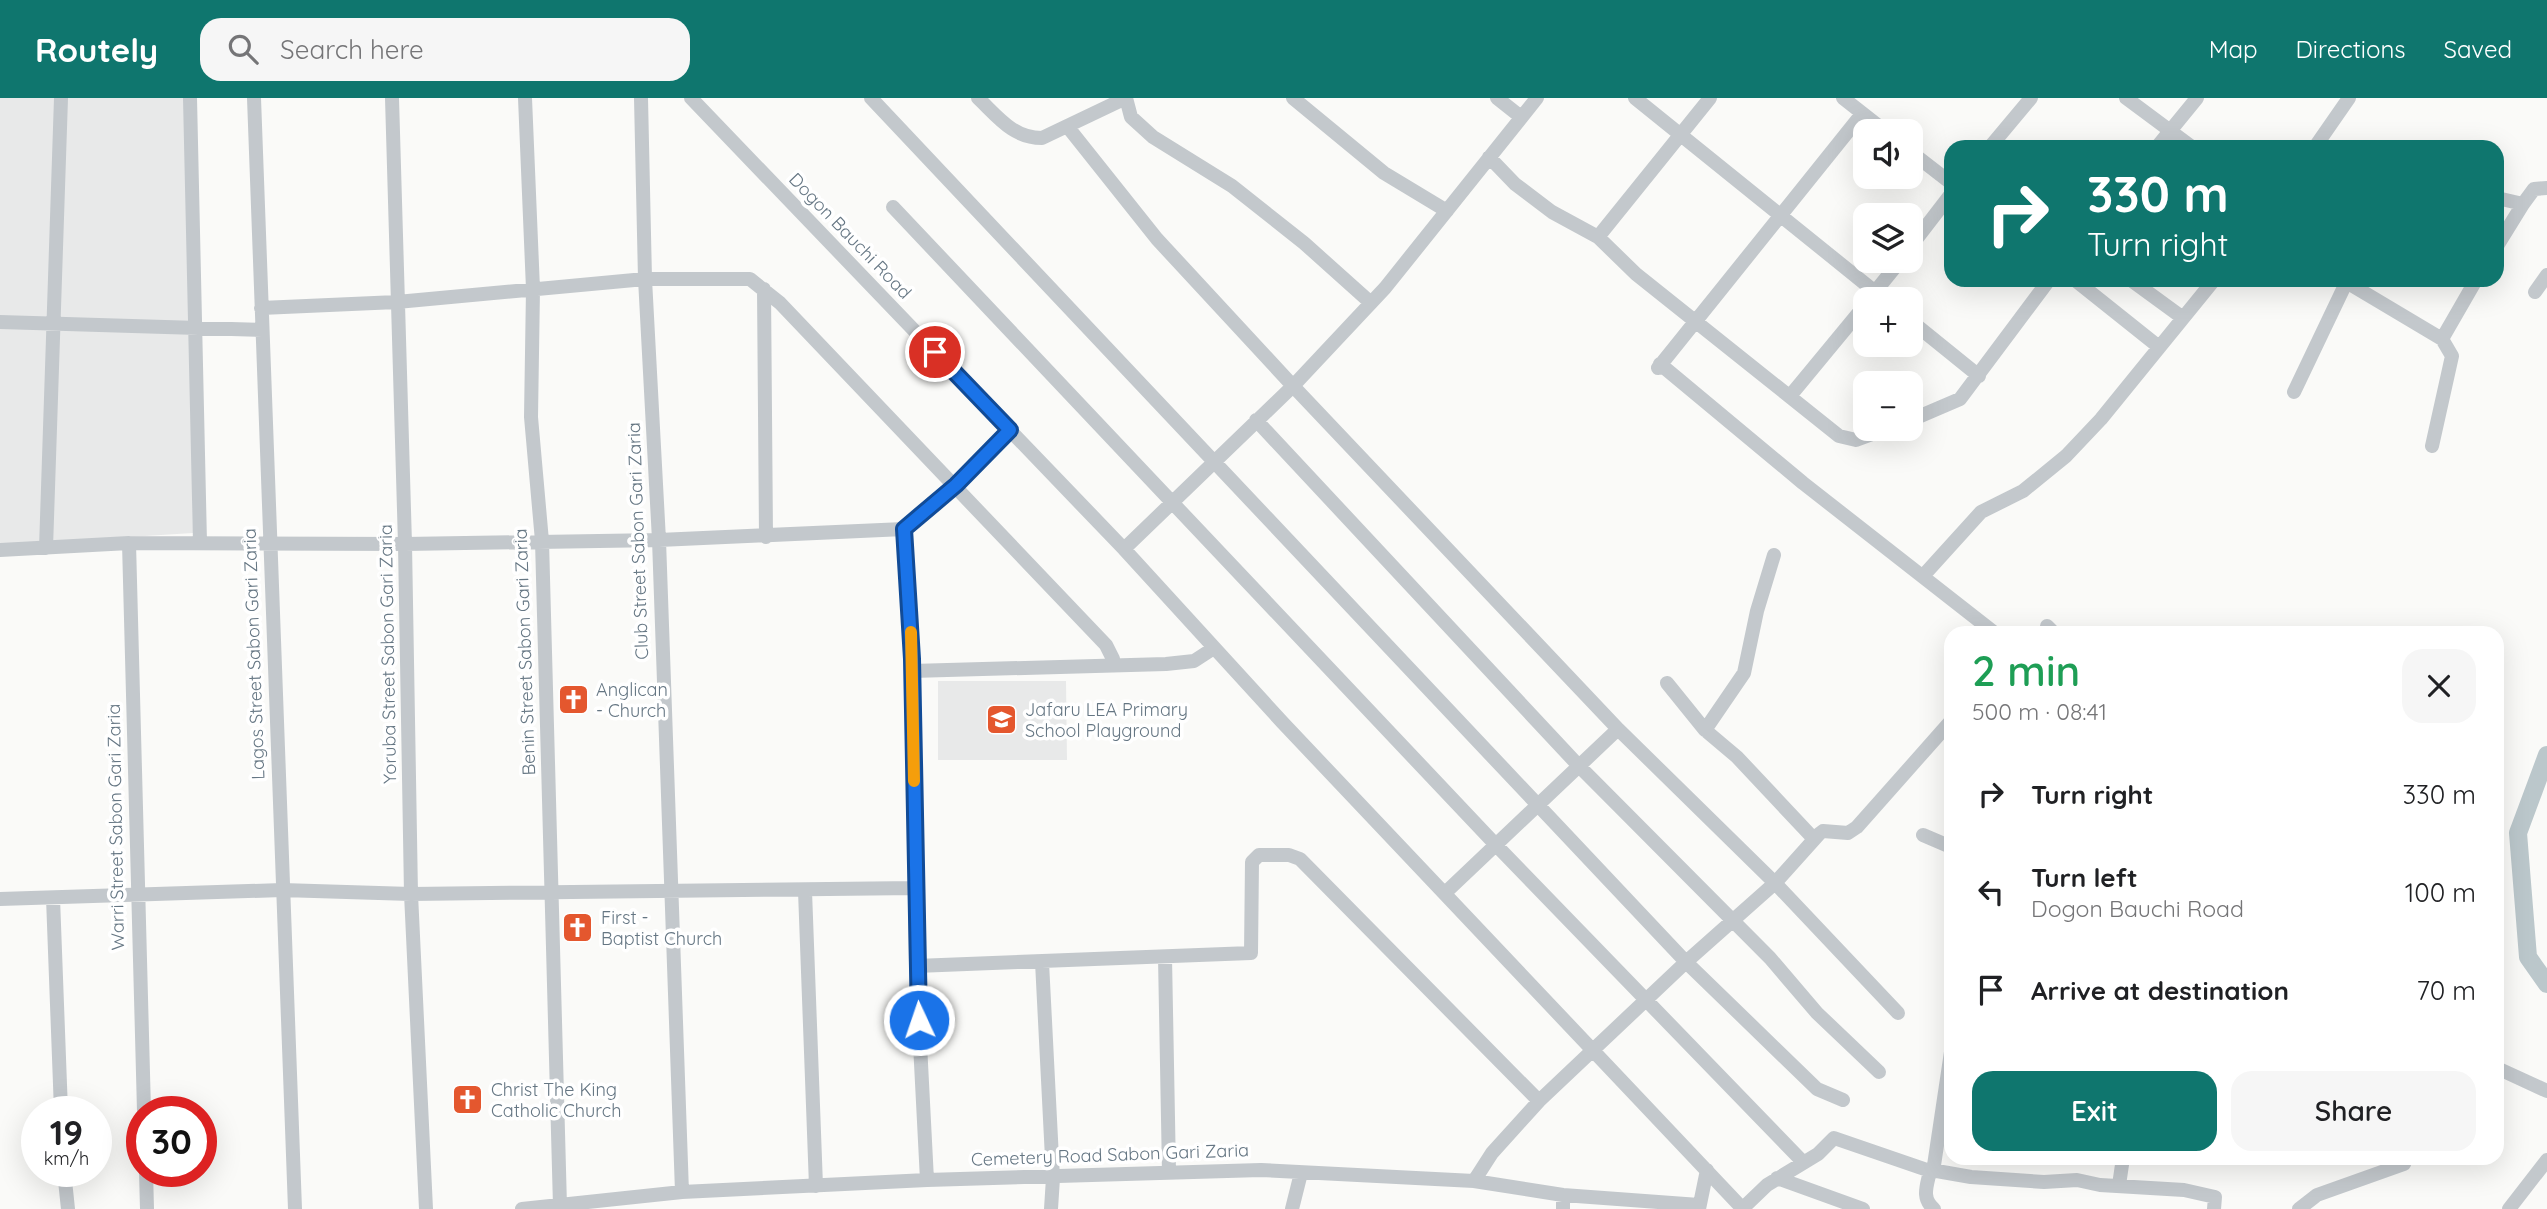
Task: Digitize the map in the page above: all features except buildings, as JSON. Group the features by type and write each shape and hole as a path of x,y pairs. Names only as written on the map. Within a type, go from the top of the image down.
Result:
{"street":[{"path":"46,548 61,98"},
{"path":"190,98 200,542"},
{"name":"Lagos Street Sabon Gari Zaria","path":"254,98 293,1209"},
{"name":"Yoruba Street Sabon Gari Zaria","path":"392,98 405,544 411,894 426,1209"},
{"name":"Benin Street Sabon Gari Zaria","path":"524,98 533,289 531,417 542,541 561,1206"},
{"name":"Club Street Sabon Gari Zaria","path":"641,98 645,279 659,540 670,891 688,1193 695,1209"},
{"name":"Dogon Bauchi Road","path":"691,98 1124,549 1743,1209"},
{"path":"871,98 1216,460 1686,962 1817,1089 1843,1100"},
{"path":"978,98 1015,133 1029,138 1042,138 1126,98 1131,117 1153,137 1232,186 1304,243 1371,303"},
{"path":"1293,98 1384,173 1447,211"},
{"path":"1497,98 1521,117"},
{"path":"1124,549 1293,386 1371,303 1537,98"},
{"path":"1635,98 1864,287"},
{"path":"1598,237 1710,98"},
{"path":"1843,98 1869,119"},
{"path":"1996,140 2031,98"},
{"path":"2126,98 2182,140"},
{"path":"2163,140 2197,98"},
{"path":"2320,140 2349,98"},
{"path":"1862,114 1659,366 1923,576 1979,626"},
{"path":"1067,126 1157,239 1293,386 1618,729 1775,883 1898,1013"},
{"path":"1489,157 1515,184 1541,204 1598,237 1636,274 1695,322 1847,439 1853,440"},
{"path":"1923,161 1944,178"},
{"path":"2504,235 2535,189 2547,188"},
{"path":"2504,200 2523,204"},
{"path":"1923,230 1944,203"},
{"path":"893,207 1495,844 1802,1162"},
{"path":"2535,292 2547,275"},
{"path":"261,308 397,302 645,279 750,279 764,289 956,485 1106,645 1113,659 1112,665"},
{"path":"1923,415 1956,403 2044,287"},
{"path":"2084,287 2159,347"},
{"path":"2141,287 2183,318"},
{"path":"1923,576 1981,512 2023,491 2066,456 2101,419 2208,287"},
{"path":"2294,392 2342,287"},
{"path":"2355,287 2442,340 2452,356 2432,446"},
{"path":"2442,340 2472,287"},
{"path":"764,289 766,537"},
{"path":"1790,396 1853,320"},
{"path":"0,322 262,330"},
{"path":"1923,331 1979,376"},
{"path":"1256,420 1578,765 1770,958 1817,1013 1878,1072"},
{"path":"0,550 129,543 405,544 659,540 904,529 956,485 1010,430"},
{"path":"904,529 912,671 916,967 927,1180"},
{"name":"Warri Street Sabon Gari Zaria","path":"129,543 136,895 143,1096"},
{"path":"1705,730 1744,673 1757,611 1774,555"},
{"path":"912,671 1181,663 1203,657 1214,648"},
{"path":"1667,682 1705,730 1737,757 1814,839"},
{"path":"1445,893 1618,729"},
{"path":"1474,1181 1505,1136 1591,1050 1775,883 1823,831 1840,835 1857,827 1944,729"},
{"path":"1923,835 1944,844"},
{"path":"916,967 1251,953 1252,862 1259,855 1294,856 1300,859 1539,1101"},
{"path":"0,899 282,890 411,894 916,888"},
{"path":"805,891 816,1186"},
{"path":"53,898 60,1096"},
{"path":"1165,957 1169,1172"},
{"path":"1042,962 1053,1178 1051,1209"},
{"path":"2504,1071 2547,1091"},
{"path":"1916,1209 1925,1195 1931,1171 1944,1094"},
{"path":"1743,1209 1777,1178 1818,1154 1834,1138 1931,1171 2044,1182 2077,1180 2100,1185 2209,1194 2215,1196 2214,1209"},
{"path":"2509,1209 2547,1160"},
{"path":"2119,1185 2122,1165"},
{"path":"2299,1209 2317,1195 2401,1165"},
{"name":"Cemetery Road Sabon Gari Zaria","path":"522,1209 688,1193 927,1180 1261,1170 1474,1181 1563,1202 1699,1207"},
{"path":"1699,1207 1707,1170"},
{"path":"1292,1209 1301,1173"},
{"path":"1777,1178 1863,1209"},
{"path":"66,1187 68,1209"},
{"path":"146,1187 147,1209"},
{"path":"1925,1195 1927,1203 1934,1209"},
{"path":"293,1209 305,1209"}],"shaded area":[{"path":"0,98 187,98 193,533 0,545"},
{"name":"Jafaru LEA Primary School Playground","path":"938,681 1066,681 1067,760 938,760"}],"waterway":[{"path":"2547,755 2518,833 2528,957 2547,984"}],"slow traffic":[{"path":"911,632 914,781"}],"place":[{"name":"Anglican - Church","path":"573,700"},
{"name":"Jafaru LEA Primary School Playground","path":"1002,720"},
{"name":"First - Baptist Church","path":"578,928"},
{"name":"Christ The King Catholic Church","path":"468,1100"}],"route":[{"path":"919,1020 912,659 904,529 956,485 1010,430 935,352"}]}
